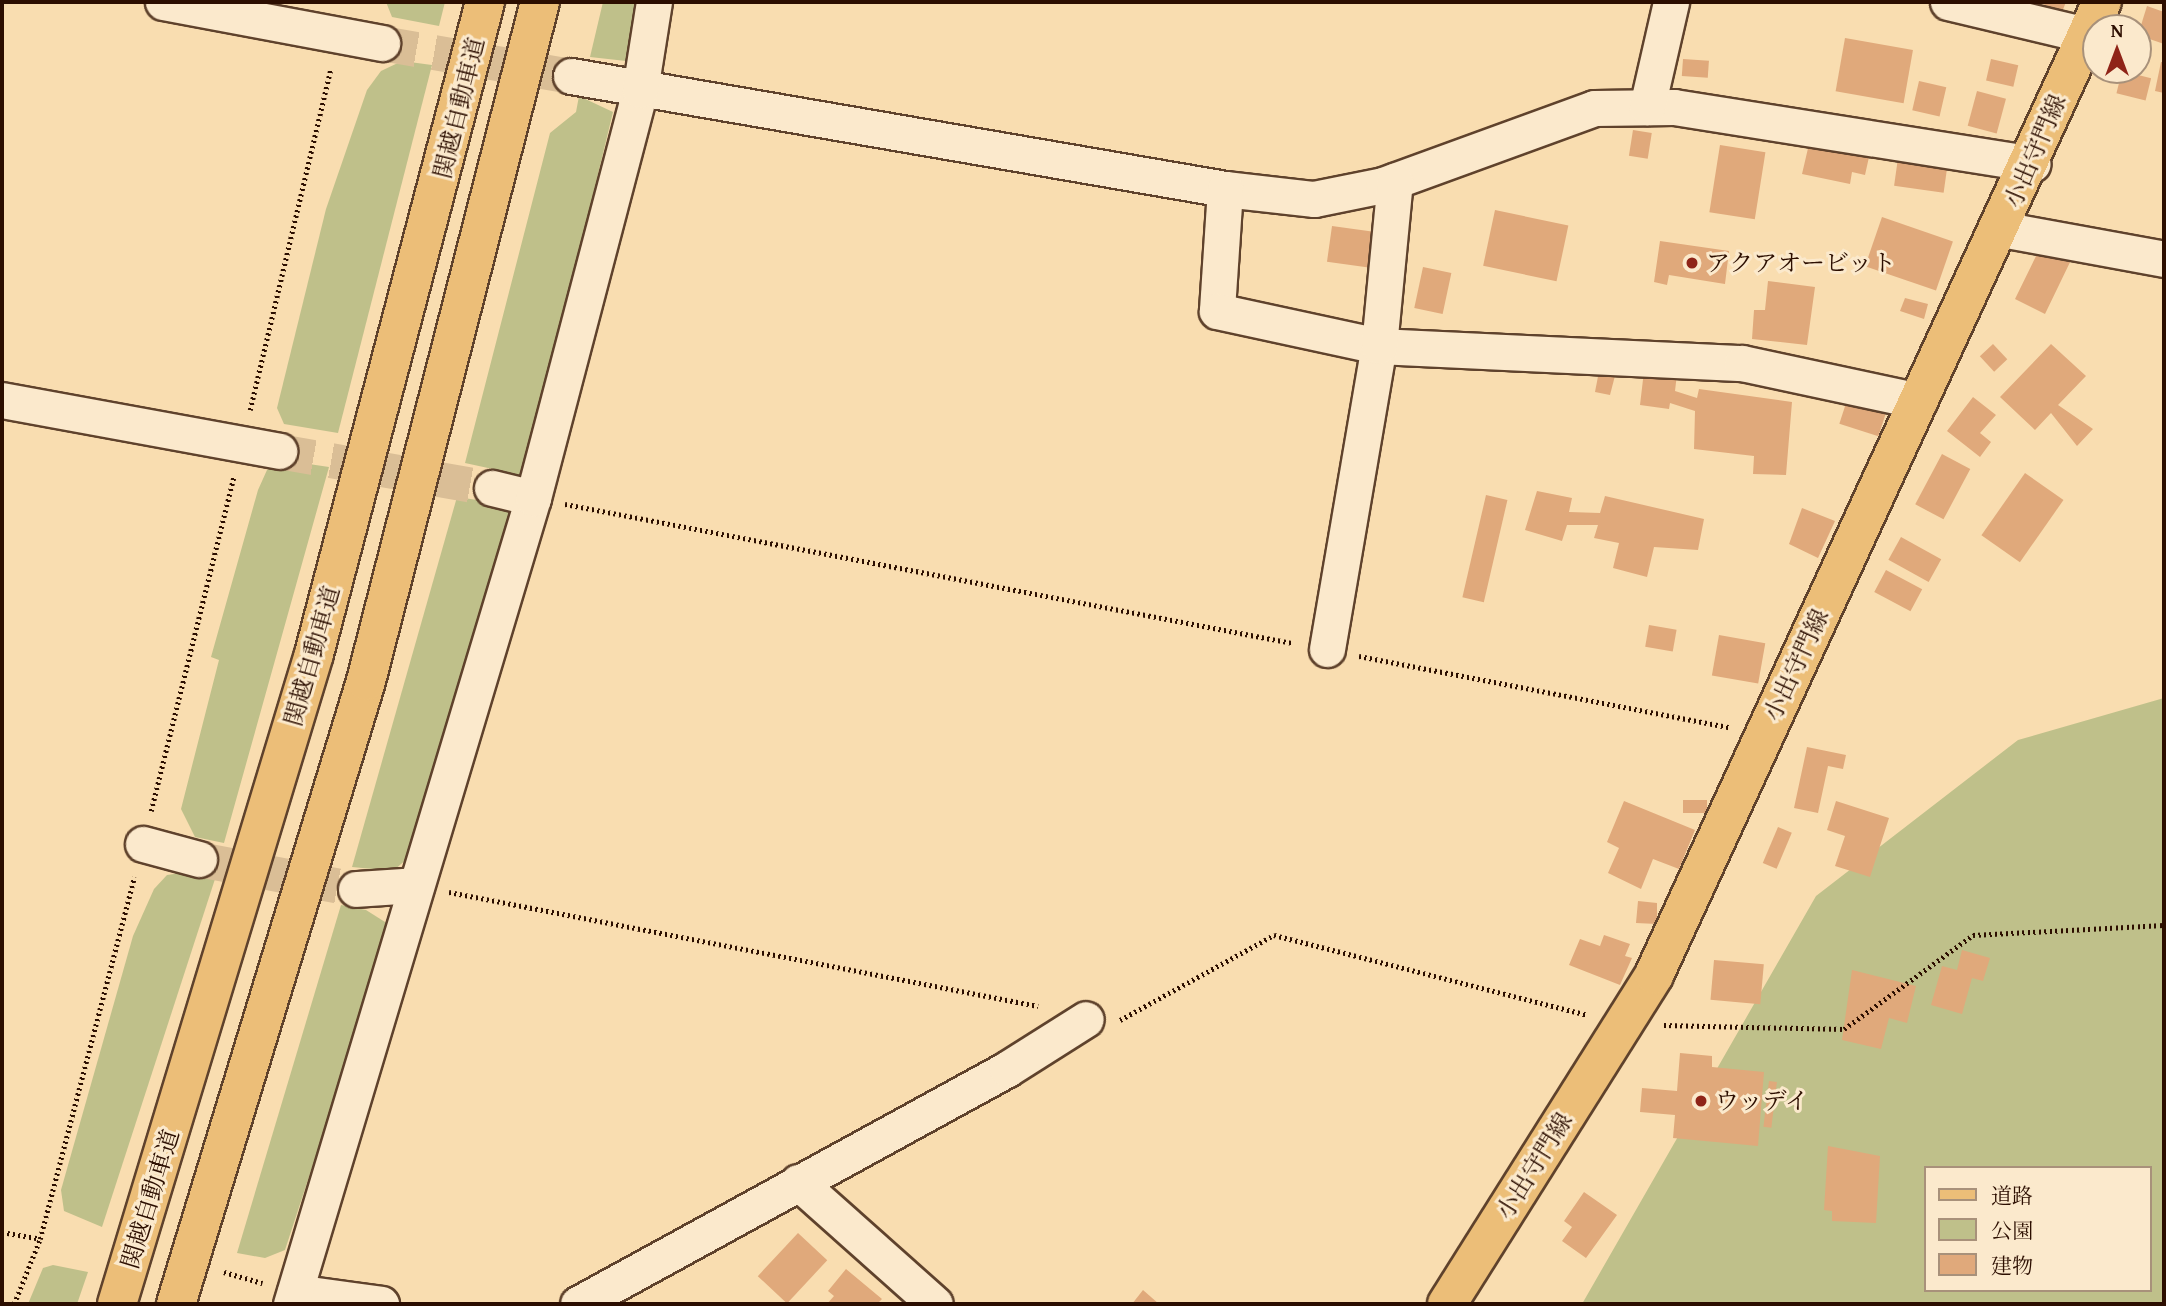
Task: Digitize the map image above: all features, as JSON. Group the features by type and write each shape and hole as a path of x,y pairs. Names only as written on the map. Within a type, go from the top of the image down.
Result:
{"main road":[{"name":"関越自動車道","path":"117,1304 314,654 485,2"},
{"path":"176,1304 366,681 540,2"},
{"name":"小出守門線","path":"1447,1304 1654,975 1919,401 2032,164 2082,46"}],"street":[{"path":"163,2 382,43"},
{"path":"381,1304 293,1298 533,498 640,90 654,2"},
{"path":"1647,107 1671,2"},
{"path":"1948,2 2082,17"},
{"path":"571,76 1224,189 1314,199 1395,181 1594,108 1647,107 2032,164"},
{"path":"1327,649 1379,346 1395,181"},
{"path":"1224,189 1217,312 1379,346 1742,363 1919,401"},
{"path":"2001,229 2164,259"},
{"path":"2,400 279,451"},
{"path":"492,488 533,498"},
{"path":"143,844 199,859"},
{"path":"356,889 416,886"},
{"path":"578,1304 1086,1019"},
{"path":"799,1182 935,1304"}],"path":[{"path":"14,1304 40,1239 143,844 339,36"},
{"path":"533,498 1764,734"},
{"path":"416,886 1110,1025 1273,935 1623,1025 1844,1029 1973,935 2164,925"},
{"path":"2,1232 40,1239"},
{"path":"219,1271 293,1298"}],"green space":[{"path":"386,2 445,2 439,26 392,17"},
{"path":"603,2 639,2 626,61 590,57"},
{"path":"402,61 432,65 338,433 284,424 277,408 326,209 367,90 381,71"},
{"path":"579,96 613,112 525,476 465,463 550,133 576,112"},
{"path":"282,460 329,467 224,843 195,837 181,809 219,660 211,657 258,490 267,470"},
{"path":"457,497 504,504 515,514 415,852 393,871 352,867"},
{"path":"2164,698 2164,1304 1582,1304 1816,896 2018,740"},
{"path":"181,873 215,879 102,1227 64,1211 61,1190 133,936 154,889 167,875"},
{"path":"341,905 366,910 385,922 388,935 285,1250 265,1258 237,1253"},
{"path":"53,1265 88,1272 77,1304 28,1304 43,1268"}],"building":[{"path":"2038,2 2066,2 2062,12"},
{"path":"2147,6 2164,12 2164,44 2152,40 2152,14 2145,14"},
{"path":"1845,38 1913,50 1904,103 1836,91"},
{"path":"1683,59 1709,61 1708,78 1682,76"},
{"path":"1991,59 2018,65 2013,87 1986,80"},
{"path":"2161,62 2164,62 2164,93 2155,91"},
{"path":"1919,81 1946,87 1940,117 1912,110"},
{"path":"2119,84 2150,84 2146,101 2116,93"},
{"path":"1977,91 2006,99 1997,134 1968,126"},
{"path":"1633,130 1652,133 1648,159 1629,156"},
{"path":"1809,144 1871,148 1865,175 1852,172 1850,184 1802,174"},
{"path":"1720,145 1765,152 1755,219 1709,212"},
{"path":"1898,158 1948,165 1944,193 1894,186"},
{"path":"1495,210 1568,226 1557,281 1483,266"},
{"path":"1882,217 1953,241 1936,291 1865,266"},
{"path":"1332,226 1374,232 1369,267 1327,262"},
{"name":"アクアオービット","path":"1660,241 1729,251 1725,284 1669,275 1667,285 1654,282"},
{"path":"2052,246 2073,256 2045,314 2015,299 2038,252 2047,256"},
{"path":"1423,267 1451,273 1443,314 1414,308"},
{"path":"1768,281 1815,287 1807,345 1752,339 1754,310 1765,310"},
{"path":"1905,298 1928,304 1924,319 1900,311"},
{"path":"1993,344 2007,359 1994,372 1980,356"},
{"path":"2051,344 2086,376 2058,405 2093,429 2077,446 2051,413 2035,430 2000,397"},
{"path":"1600,366 1617,368 1610,395 1595,392"},
{"path":"1644,371 1677,374 1675,391 1697,398 1699,389 1792,402 1786,475 1753,474 1754,456 1694,449 1695,411 1670,403 1669,409 1640,405"},
{"path":"1848,397 1887,410 1878,436 1839,424"},
{"path":"1973,397 1996,415 1980,433 1991,442 1980,457 1947,431"},
{"path":"1942,454 1970,469 1943,519 1915,504"},
{"path":"2025,473 2064,500 2020,562 1981,535"},
{"path":"1537,491 1572,498 1569,512 1600,513 1605,496 1704,519 1698,550 1654,547 1647,577 1613,568 1619,543 1594,538 1598,525 1567,525 1562,541 1525,530"},
{"path":"1486,495 1507,500 1484,602 1462,597"},
{"path":"1802,508 1835,521 1818,558 1789,544"},
{"path":"1901,537 1941,559 1929,582 1888,560"},
{"path":"1886,570 1922,589 1910,611 1874,592"},
{"path":"1649,625 1677,630 1673,652 1645,647"},
{"path":"1719,635 1765,643 1758,684 1712,675"},
{"path":"1807,747 1846,755 1843,769 1828,766 1818,813 1794,808"},
{"path":"1683,800 1707,800 1707,813 1683,813"},
{"path":"1624,801 1695,830 1679,869 1653,859 1641,889 1608,873 1619,848 1607,842"},
{"path":"1836,801 1889,818 1870,877 1835,866 1845,836 1827,830"},
{"path":"1778,827 1792,833 1777,869 1763,863"},
{"path":"1638,901 1657,903 1657,924 1636,923"},
{"path":"1604,935 1630,944 1625,956 1632,958 1620,985 1569,965 1580,939 1600,946"},
{"path":"1962,950 1990,958 1983,981 1972,978 1962,1014 1931,1005 1942,966 1957,970"},
{"path":"1714,960 1764,964 1760,1004 1711,1000"},
{"path":"1852,970 1916,986 1907,1023 1889,1018 1881,1049 1842,1040"},
{"name":"ウッデイ","path":"1680,1053 1712,1056 1712,1067 1764,1072 1758,1146 1673,1138 1675,1115 1640,1112 1642,1088 1677,1091"},
{"path":"1769,1081 1777,1082 1771,1128 1763,1127"},
{"path":"1828,1146 1880,1156 1876,1223 1832,1221 1832,1211 1824,1210"},
{"path":"1584,1192 1617,1215 1586,1258 1562,1241 1572,1227 1564,1221"},
{"path":"798,1233 827,1260 787,1303 758,1276"},
{"path":"846,1269 882,1299 877,1304 827,1304 834,1296 828,1291"},
{"path":"1143,1290 1159,1304 1132,1304"}],"tunnel":[{"path":"382,43 571,76"},
{"path":"279,451 492,488"},
{"path":"199,859 356,889"}],"place":[{"name":"アクアオービット","path":"1692,263"},
{"name":"ウッデイ","path":"1701,1101"}]}
